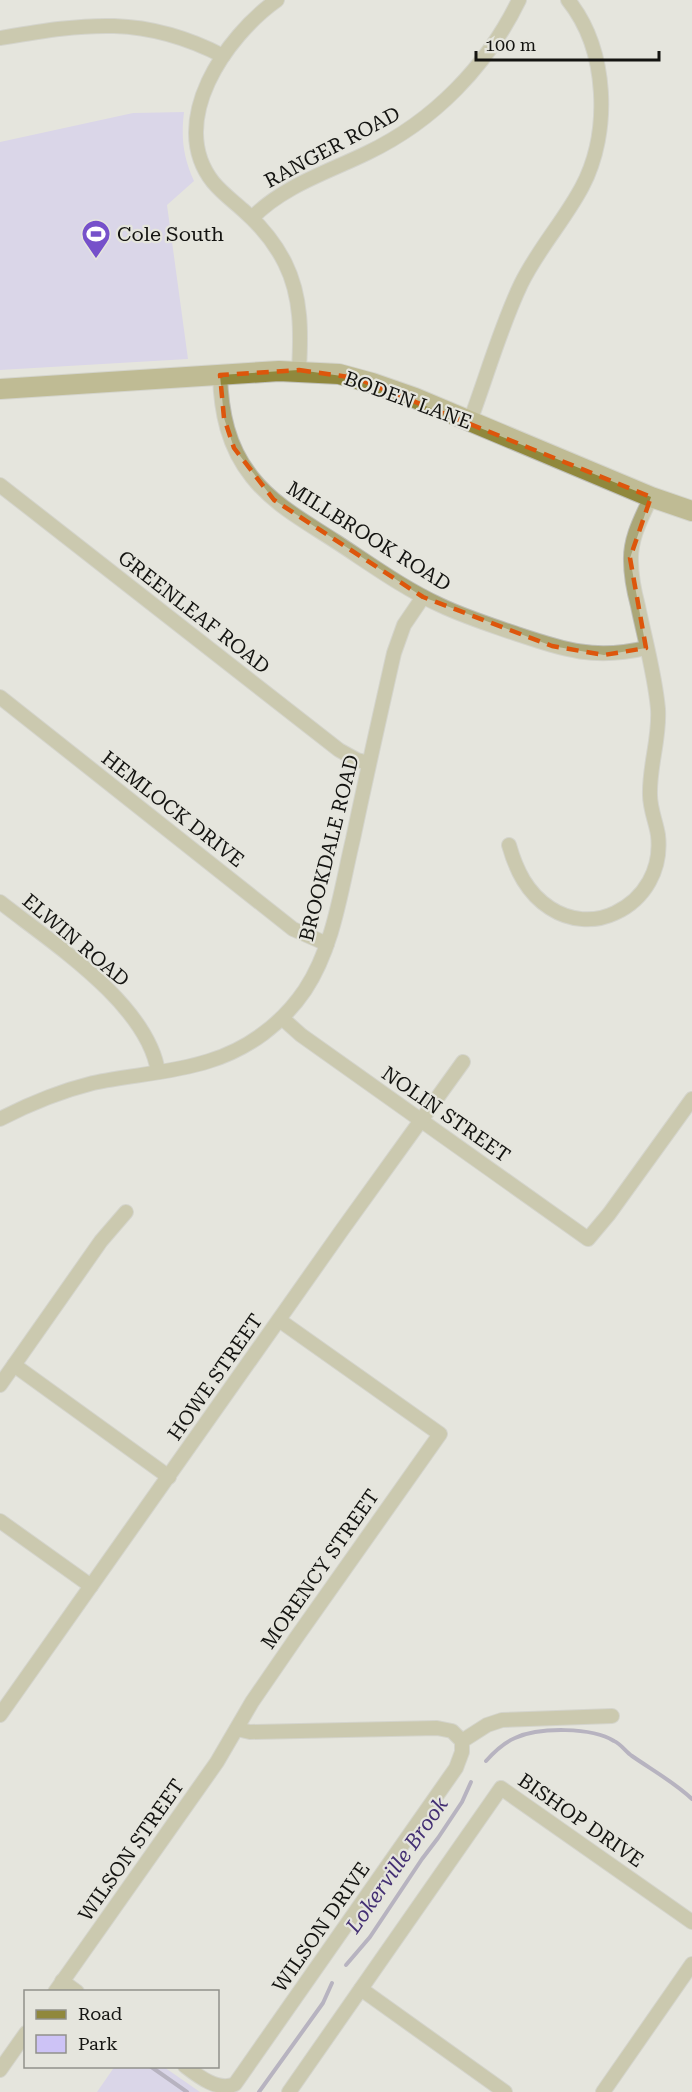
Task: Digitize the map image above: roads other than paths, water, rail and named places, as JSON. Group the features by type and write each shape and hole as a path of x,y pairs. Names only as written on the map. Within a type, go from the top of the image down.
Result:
{"street":[{"path":"277,0 243,30 223,56 206,88 201,104 197,119 197,148 207,174 252,218 278,250 292,281 300,315 299,370"},
{"name":"RANGER ROAD","path":"252,218 261,208 283,192 392,141 428,116 465,81 488,52 507,24 519,0"},
{"path":"470,421 519,289 531,265 574,201 587,176 595,152 600,108 596,64 586,31 568,0"},
{"path":"0,38 85,25 122,26 178,36 223,56"},
{"name":"BODEN LANE","path":"0,389 299,370 339,374 364,380 470,421 651,497 692,511"},
{"name":"MILLBROOK ROAD","path":"220,375 228,433 242,462 262,489 287,509 423,597 474,619 571,651 604,655 646,648"},
{"name":"GREENLEAF ROAD","path":"0,485 339,750 357,760 369,763"},
{"path":"509,845 517,871 535,896 549,907 565,915 585,920 622,910 642,894 654,874 658,850 650,789 657,743 658,711 632,580 630,558 635,534 651,497"},
{"name":"BROOKDALE ROAD","path":"0,1119 30,1104 70,1090 192,1066 223,1056 254,1040 282,1018 306,989 327,944 341,893 398,639 408,618 423,597"},
{"name":"HEMLOCK DRIVE","path":"0,697 293,928 327,944"},
{"name":"ELWIN ROAD","path":"0,902 76,962 118,1000 148,1040 158,1072"},
{"name":"NOLIN STREET","path":"282,1018 301,1035 588,1239 692,1098"},
{"name":"HOWE STREET","path":"0,1715 463,1062"},
{"path":"0,1385 101,1241 126,1212"},
{"name":"MORENCY STREET","path":"237,1729 296,1638 440,1434 279,1320"},
{"path":"14,1365 169,1477"},
{"path":"0,1521 91,1586"},
{"path":"237,1729 258,1732 437,1728 452,1731 462,1741 487,1725 502,1720 612,1716"},
{"name":"WILSON STREET","path":"59,1986 217,1762 237,1729"},
{"name":"WILSON DRIVE","path":"187,2068 214,2086 222,2088 234,2084 456,1768 462,1752 462,1741"},
{"name":"BISHOP DRIVE","path":"289,2092 501,1788 692,1922"},
{"path":"603,2092 692,1964"},
{"path":"361,1989 505,2092"},
{"path":"0,2070 24,2036"}],"waterway":[{"name":"Lokerville Brook","path":"486,1761 507,1742 525,1734 551,1730 593,1733 617,1742 632,1756 692,1799"},
{"name":"Lokerville Brook","path":"346,1965 370,1937 438,1838 462,1802 471,1782"},
{"name":"Lokerville Brook","path":"259,2092 323,2003 332,1983"},
{"name":"Lokerville Brook","path":"153,2068 187,2092"}],"place":[{"name":"Cole South","path":"96,260"}]}
